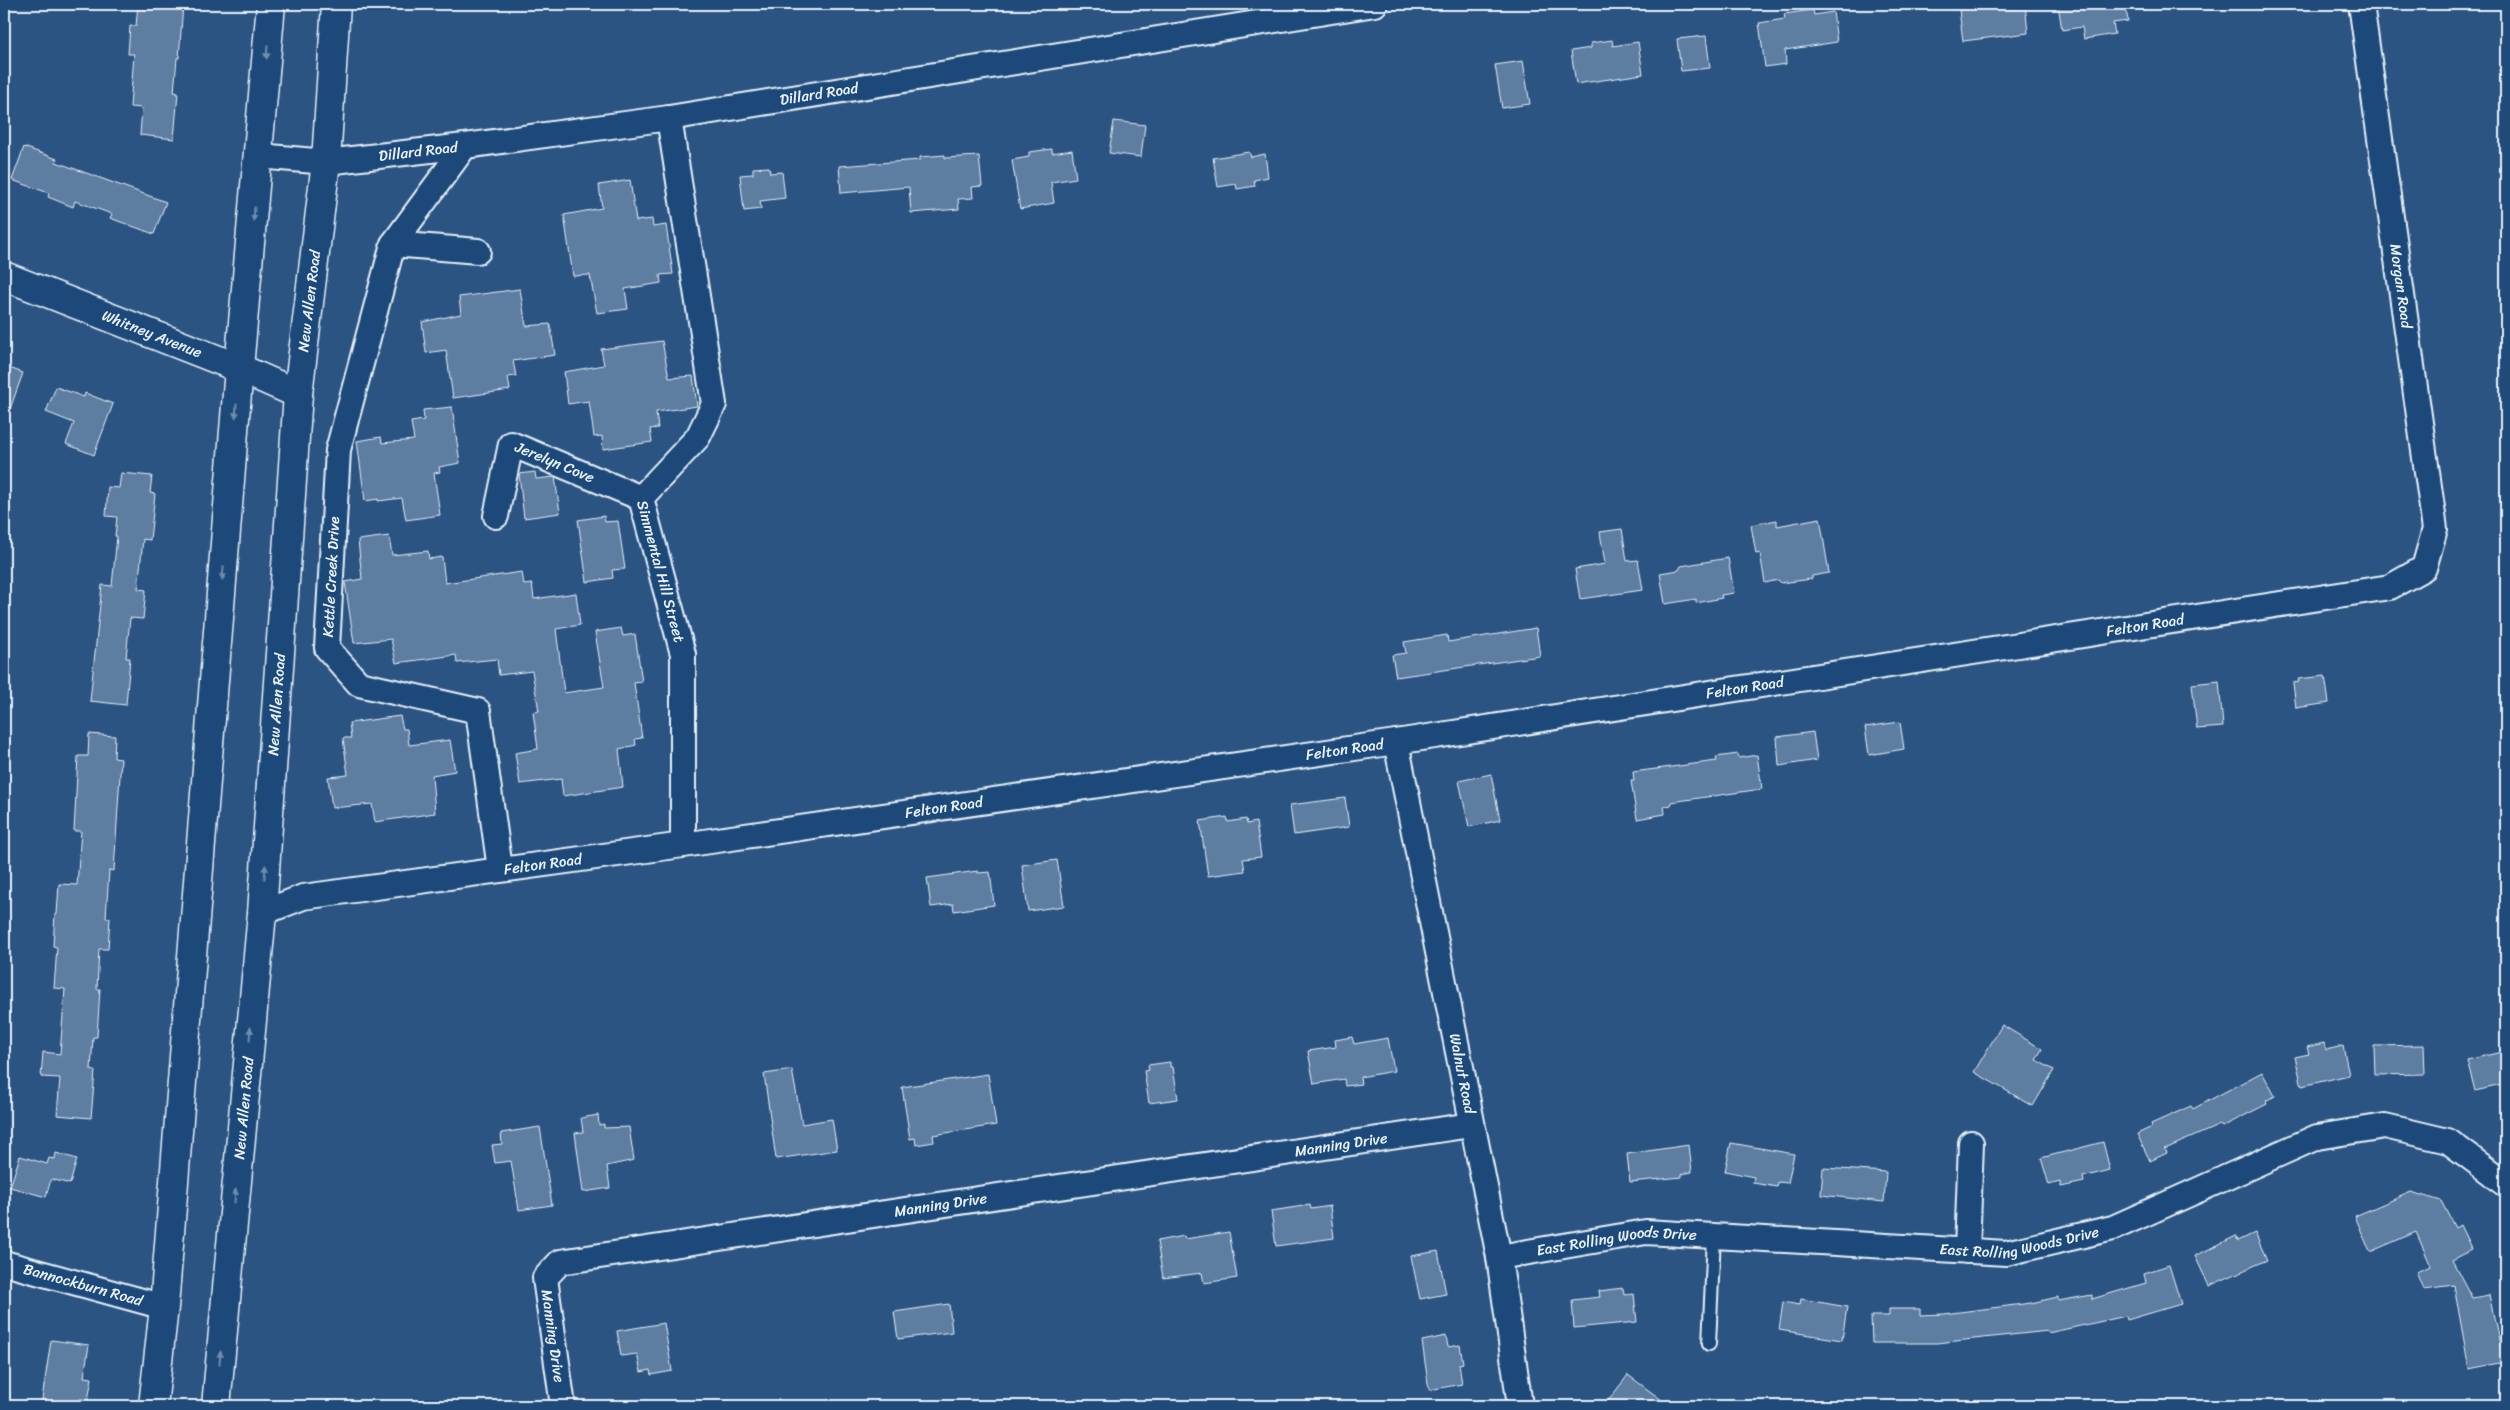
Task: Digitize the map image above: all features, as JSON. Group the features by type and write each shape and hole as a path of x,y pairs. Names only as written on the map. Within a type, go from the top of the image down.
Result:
{"main road":[{"path":"153,1406 164,1307 239,368 271,4"},
{"name":"New Allen Road","path":"216,1406 262,913 298,394 326,162 336,4"},
{"name":"Whitney Avenue","path":"4,276 239,368 298,394"}],"street":[{"name":"Dillard Road","path":"259,156 326,162 464,146 669,118 1375,4"},
{"name":"Morgan Road","path":"2361,4 2435,529 2424,568"},
{"name":"Simmental Hill Street","path":"669,118 714,404 698,437 641,498 683,654 683,845"},
{"name":"Kettle Creek Drive","path":"464,146 393,244 338,450 327,648 359,684 478,711 500,869"},
{"path":"393,244 478,251"},
{"name":"Jerelyn Cove","path":"496,516 511,444 641,498"},
{"name":"Felton Road","path":"262,913 303,896 683,845 1396,742 2390,587 2424,568"},
{"name":"Walnut Road","path":"1396,742 1499,1257 1520,1406"},
{"name":"Manning Drive","path":"564,1406 545,1278 560,1262 1471,1124"},
{"name":"East Rolling Woods Drive","path":"1499,1257 1646,1232 2006,1253 2113,1228 2317,1137 2385,1126 2448,1141 2506,1184"},
{"path":"1967,1251 1971,1144"},
{"name":"Bannockburn Road","path":"5,1270 164,1307"}],"lane":[{"path":"1709,1344 1714,1236"}],"building":[{"path":"138,4 183,4 179,58 177,58 174,92 178,93 174,139 140,135 142,108 130,107 134,54 128,54 130,26 136,26"},
{"path":"1988,4 2025,4 2028,33 1963,41 1959,10 1989,6"},
{"path":"2058,4 2125,4 2128,21 2113,23 2115,34 2084,39 2082,27 2062,30"},
{"path":"1813,10 1814,15 1833,12 1837,42 1785,50 1786,64 1765,67 1759,23 1785,19 1784,14"},
{"path":"1706,36 1710,68 1681,71 1677,39"},
{"path":"1612,40 1613,46 1638,42 1643,74 1576,84 1571,51 1591,48 1591,43"},
{"path":"1523,61 1530,104 1502,108 1495,65"},
{"path":"1114,121 1145,125 1141,157 1109,153"},
{"path":"24,147 57,159 56,162 166,202 154,234 110,218 112,214 75,201 73,207 48,197 49,193 12,180"},
{"path":"1052,149 1052,153 1072,150 1076,178 1051,182 1054,203 1020,209 1012,160 1029,157 1029,152"},
{"path":"1249,152 1251,157 1265,154 1268,177 1254,180 1255,186 1237,189 1236,184 1218,187 1213,158"},
{"path":"945,155 945,158 979,156 982,186 972,187 973,198 958,199 959,209 911,213 909,187 841,193 839,166 920,160 920,157"},
{"path":"769,167 770,173 782,172 785,198 760,201 761,209 744,211 740,175 753,174 753,168"},
{"path":"630,180 636,221 652,219 653,227 666,225 673,274 660,275 661,283 625,289 628,309 597,313 590,275 573,276 564,215 602,208 599,185"},
{"path":"520,289 526,326 550,324 555,355 513,361 516,376 508,377 510,390 453,398 446,350 426,353 422,322 461,314 459,297"},
{"path":"662,341 669,378 693,376 697,406 656,412 658,428 650,429 652,442 603,449 602,436 594,437 589,401 568,404 564,372 604,365 601,349"},
{"path":"4,366 23,373 6,420 4,419"},
{"path":"56,387 84,397 85,393 113,404 94,455 66,444 74,423 46,412"},
{"path":"452,407 460,463 439,467 440,472 434,473 440,515 406,520 402,498 365,501 357,441 381,437 382,443 414,440 411,422 424,420 423,410"},
{"path":"535,472 536,479 555,477 560,513 524,518 519,474"},
{"path":"121,473 152,476 150,493 155,494 150,540 143,539 138,589 146,590 143,619 130,618 126,658 130,658 126,705 90,701 102,585 112,586 117,536 115,536 117,517 106,516 108,487 119,488"},
{"path":"604,516 605,522 618,521 625,569 612,570 613,578 587,582 578,520"},
{"path":"1820,518 1829,573 1812,576 1812,579 1781,583 1778,580 1765,583 1760,553 1756,554 1751,525 1777,520 1777,526"},
{"path":"1622,529 1627,561 1638,560 1643,590 1580,599 1575,569 1605,564 1600,532"},
{"path":"389,536 392,555 428,551 429,559 442,557 445,583 522,572 524,585 532,584 534,599 576,593 580,625 556,629 564,693 604,687 595,632 621,628 623,636 635,634 642,682 634,683 642,738 635,739 636,745 619,749 623,787 563,796 561,779 520,784 515,753 538,749 533,712 539,711 532,671 499,675 497,659 457,663 456,655 396,663 391,639 354,643 345,582 362,579 358,540"},
{"path":"1728,558 1734,593 1721,595 1722,598 1696,603 1696,599 1665,604 1660,573 1679,570 1681,566"},
{"path":"1536,628 1540,656 1396,677 1392,655 1406,653 1404,642 1447,635 1448,642"},
{"path":"2325,676 2329,703 2296,708 2293,683 2299,682 2298,679"},
{"path":"2219,681 2223,727 2197,729 2192,684"},
{"path":"400,716 403,729 407,729 409,745 450,740 455,771 432,775 435,813 375,822 372,804 332,808 328,777 348,775 343,738 351,738 349,723"},
{"path":"1900,722 1904,749 1869,755 1865,727"},
{"path":"1813,732 1817,760 1779,766 1777,737"},
{"path":"89,734 115,736 114,758 121,759 114,871 109,870 106,918 110,918 108,949 99,949 97,989 100,989 97,1037 93,1037 91,1070 95,1071 91,1118 57,1115 60,1078 41,1077 43,1052 60,1054 65,989 54,988 57,947 53,946 55,914 57,914 59,884 77,885 81,831 74,831 78,756 88,756"},
{"path":"1738,754 1739,758 1757,755 1762,789 1671,802 1672,805 1664,806 1665,814 1637,819 1631,781 1634,781 1633,772 1717,761 1716,757"},
{"path":"1491,774 1500,820 1469,827 1459,781"},
{"path":"1345,798 1349,827 1294,835 1290,805"},
{"path":"1227,817 1228,822 1246,819 1247,824 1256,822 1261,857 1243,859 1245,871 1208,876 1200,821"},
{"path":"1057,860 1064,906 1028,911 1022,865"},
{"path":"978,871 978,873 990,872 994,905 954,911 953,904 931,907 927,878"},
{"path":"2002,1025 2042,1049 2036,1060 2054,1070 2033,1106 1974,1072"},
{"path":"1352,1037 1354,1044 1388,1038 1394,1071 1360,1077 1361,1084 1345,1086 1344,1079 1314,1084 1308,1051 1336,1047 1335,1040"},
{"path":"2324,1043 2326,1050 2343,1046 2349,1075 2302,1086 2295,1057 2309,1054 2307,1047"},
{"path":"2424,1045 2425,1074 2375,1075 2374,1046"},
{"path":"2506,1051 2506,1084 2475,1091 2467,1060"},
{"path":"1170,1062 1170,1067 1173,1067 1178,1099 1149,1103 1144,1071 1149,1070 1148,1065"},
{"path":"792,1070 802,1124 832,1119 837,1150 776,1159 764,1074"},
{"path":"2262,1072 2275,1096 2266,1101 2267,1104 2222,1127 2220,1125 2165,1149 2167,1153 2150,1161 2137,1134 2152,1127 2151,1124 2191,1106 2193,1109"},
{"path":"988,1074 996,1125 933,1135 934,1142 916,1145 915,1138 910,1139 902,1087"},
{"path":"598,1115 599,1125 604,1124 604,1128 629,1127 634,1160 607,1166 610,1188 583,1192 575,1133 583,1132 581,1118"},
{"path":"540,1127 552,1205 519,1210 511,1161 495,1163 492,1145 502,1144 501,1133"},
{"path":"2103,1142 2110,1170 2083,1177 2084,1182 2061,1187 2060,1182 2049,1185 2041,1158"},
{"path":"1731,1143 1794,1154 1788,1183 1778,1182 1777,1187 1753,1183 1754,1177 1725,1171"},
{"path":"1689,1145 1692,1172 1682,1174 1682,1177 1630,1182 1627,1154"},
{"path":"56,1153 77,1159 70,1184 51,1179 46,1197 10,1187 20,1156 47,1164 49,1158 55,1159"},
{"path":"1823,1168 1886,1172 1884,1202 1821,1195"},
{"path":"2411,1192 2441,1201 2455,1228 2460,1225 2472,1250 2452,1260 2472,1298 2489,1295 2504,1362 2469,1369 2454,1285 2423,1289 2416,1272 2431,1266 2416,1232 2370,1252 2355,1216"},
{"path":"1310,1205 1311,1209 1330,1206 1334,1238 1276,1246 1271,1211"},
{"path":"1229,1232 1237,1278 1204,1283 1202,1273 1163,1278 1157,1241 1184,1236 1185,1239"},
{"path":"2255,1233 2267,1260 2209,1286 2195,1256 2236,1236 2238,1241"},
{"path":"1438,1251 1446,1294 1420,1299 1411,1256"},
{"path":"2169,1265 2181,1304 2127,1320 2126,1316 2048,1333 2048,1331 1937,1343 1872,1343 1871,1316 1889,1316 1889,1309 1920,1309 1920,1315 1944,1314 2031,1303 2058,1297 2058,1301 2092,1295 2092,1299 2146,1283 2144,1273"},
{"path":"1623,1288 1624,1295 1634,1294 1637,1322 1574,1328 1572,1300 1600,1297 1599,1291"},
{"path":"1801,1299 1847,1307 1842,1340 1779,1330 1783,1302 1800,1305"},
{"path":"949,1304 952,1332 898,1339 894,1312"},
{"path":"664,1323 672,1371 651,1375 650,1370 641,1372 637,1354 621,1356 617,1331"},
{"path":"1446,1336 1448,1347 1460,1345 1463,1363 1459,1364 1462,1384 1429,1390 1422,1341"},
{"path":"51,1340 89,1345 84,1377 92,1378 88,1400 80,1399 79,1406 41,1406"},
{"path":"1628,1375 1670,1406 1604,1406"}]}
